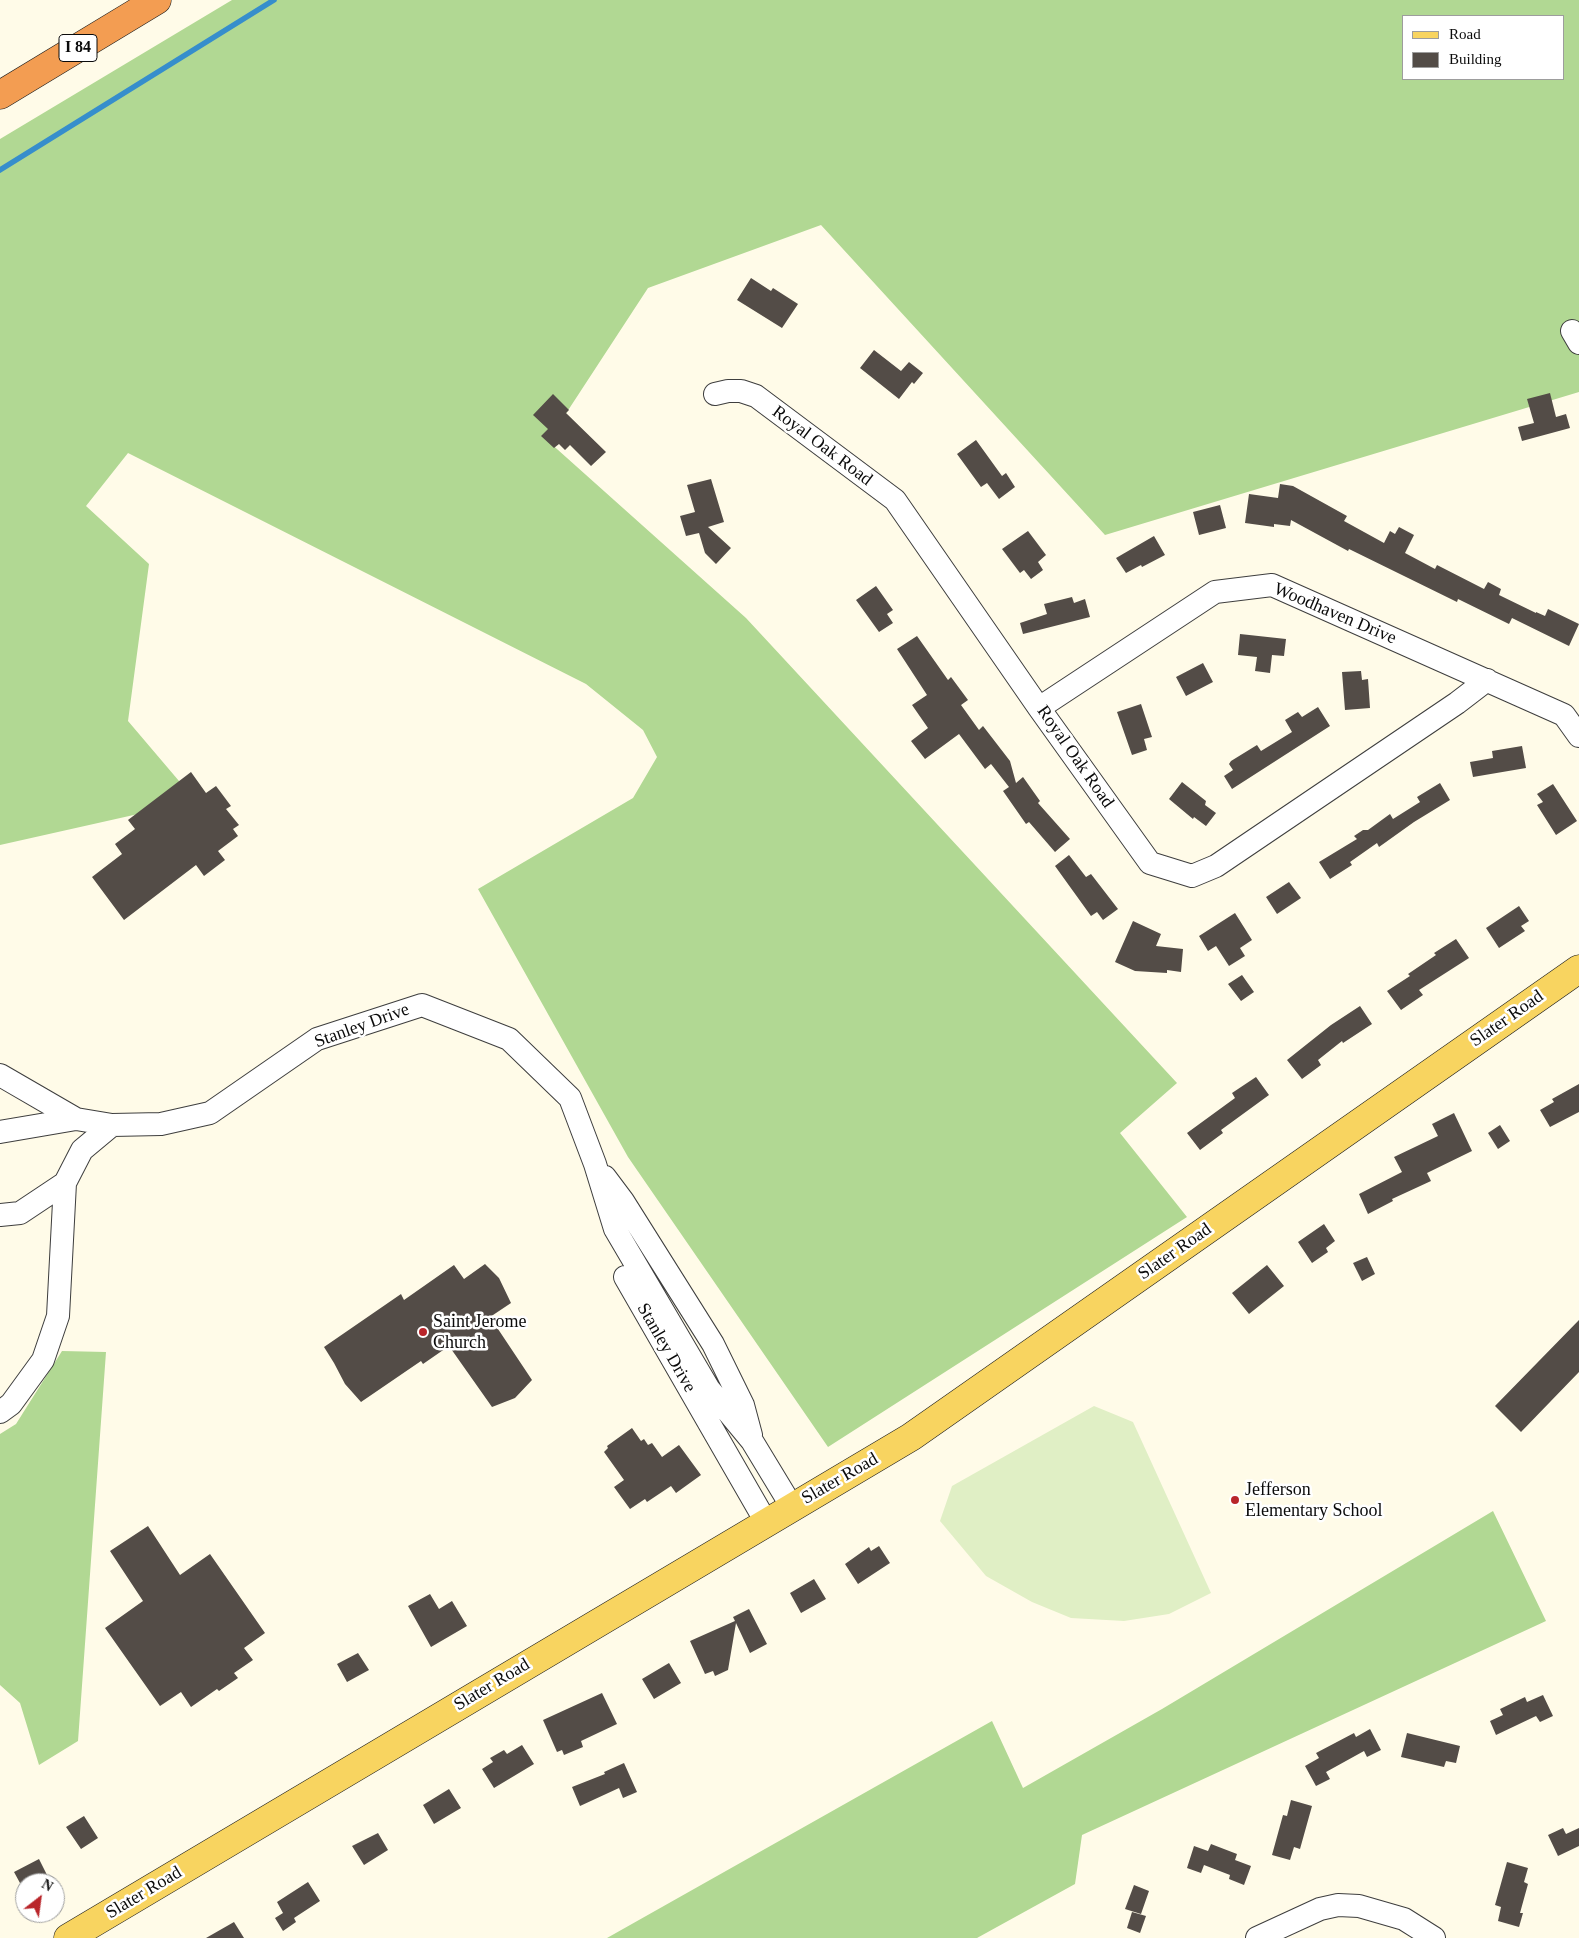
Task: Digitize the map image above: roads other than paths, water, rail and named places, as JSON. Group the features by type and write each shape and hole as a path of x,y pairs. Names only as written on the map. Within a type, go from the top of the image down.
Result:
{"highway":[{"name":"I 84","path":"0,96 157,0"}],"main road":[{"name":"Slater Road","path":"68,1938 911,1437 1579,969"}],"street":[{"name":"Royal Oak Road","path":"715,394 741,391 756,396 895,500 1039,708 1150,863 1192,876 1216,866 1449,709 1487,680"},
{"name":"Woodhaven Drive","path":"1039,708 1215,592 1272,585 1564,715 1579,736"},
{"name":"Stanley Drive","path":"0,1132 76,1119 112,1125 162,1124 210,1113 317,1039 422,1005 509,1039 570,1098 595,1164 614,1229 709,1389 752,1441 792,1507"},
{"name":"Stanley Drive","path":"0,1075 76,1119"},
{"path":"0,1412 10,1404 43,1360 58,1316 65,1183 82,1150 112,1125"},
{"name":"Stanley Drive","path":"595,1164 598,1207 611,1252 766,1522"},
{"path":"0,1215 20,1213 65,1183"},
{"path":"1257,1938 1320,1909 1338,1905 1359,1906 1404,1919 1434,1938"}],"waterway":[{"path":"0,170 274,0"}],"place":[{"name":"Saint Jerome Church","path":"423,1332"},
{"name":"Jefferson Elementary School","path":"1235,1500"}]}
